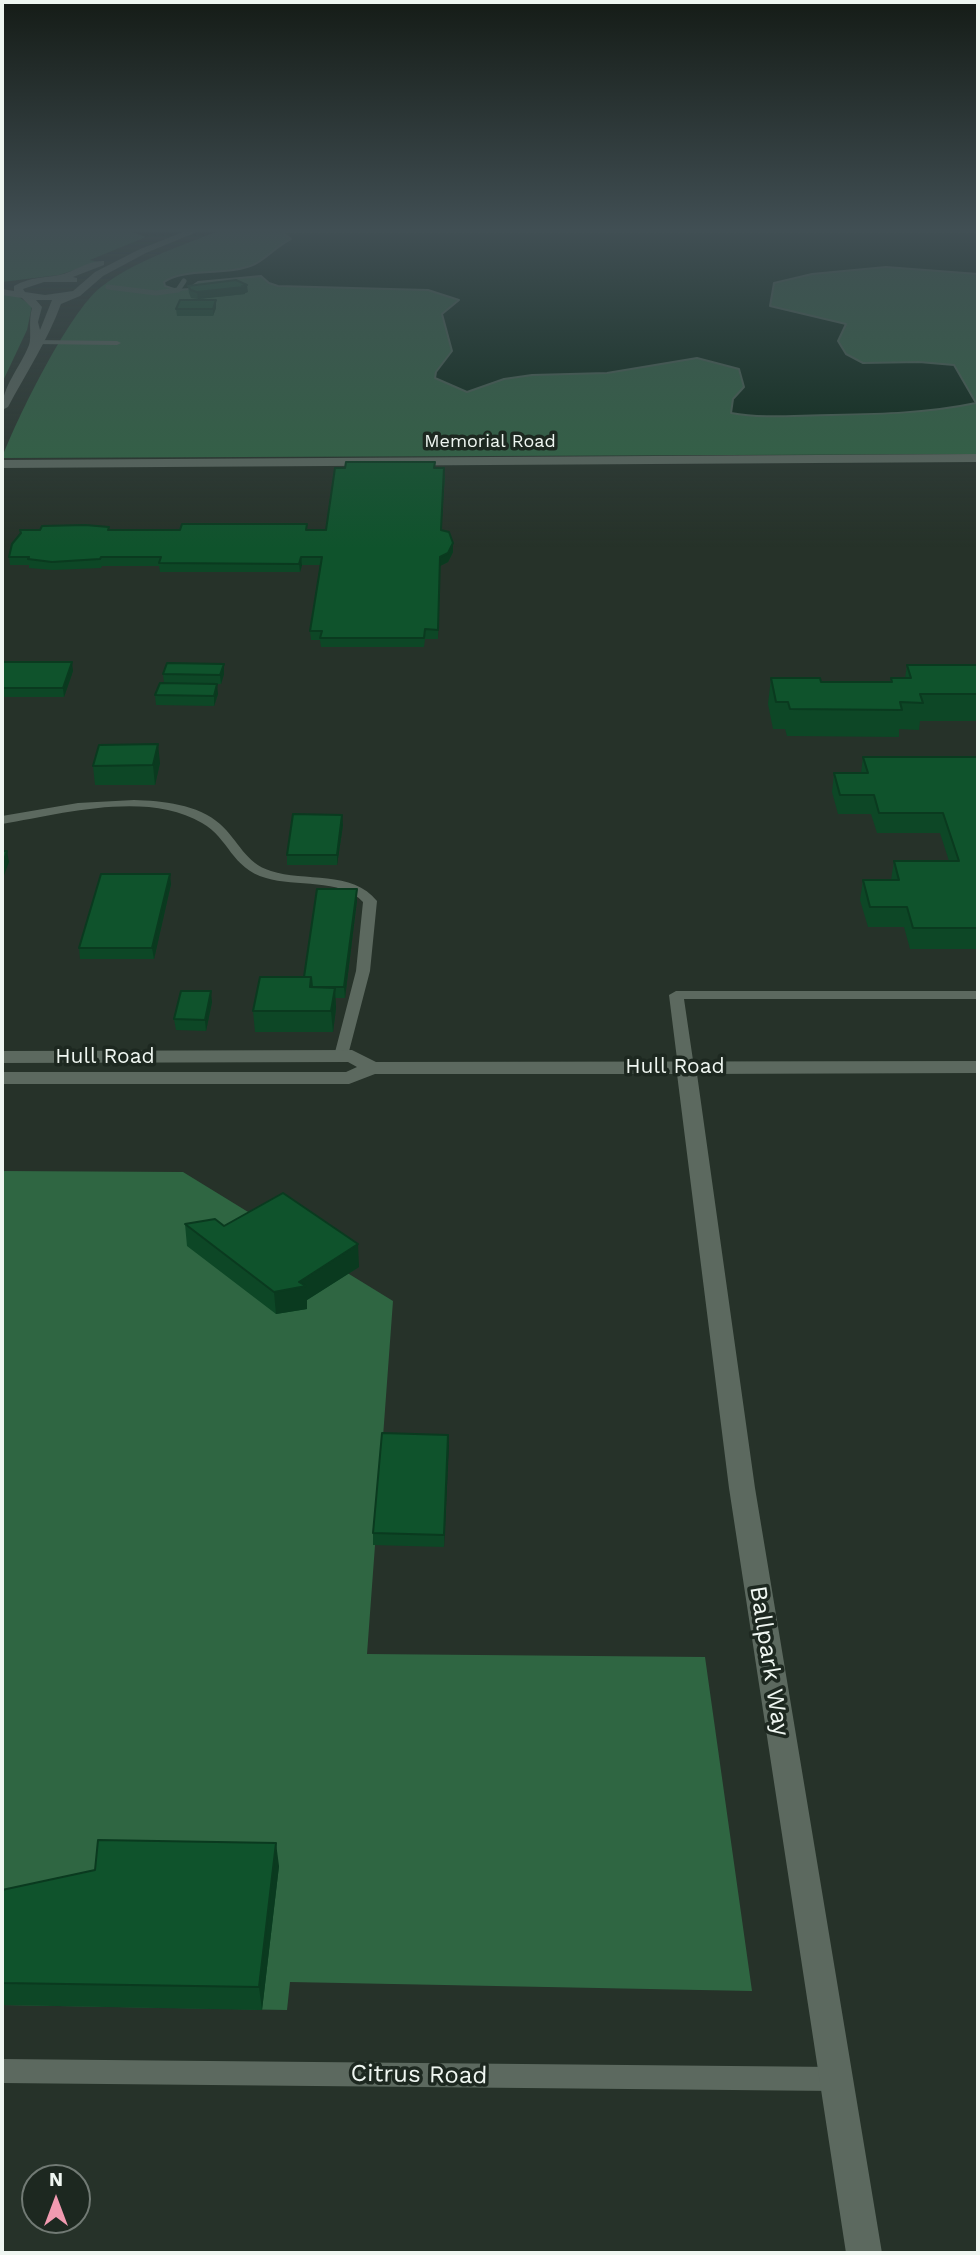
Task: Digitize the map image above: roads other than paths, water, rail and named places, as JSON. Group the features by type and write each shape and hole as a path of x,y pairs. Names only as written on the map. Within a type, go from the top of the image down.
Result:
{"street":[{"path":"35,337 36,342"},
{"path":"2,407 40,337"},
{"name":"Memorial Road","path":"2,464 978,458"},
{"name":"Hull Road","path":"2,1057 352,1056 372,1068"},
{"name":"Ballpark Way","path":"686,1067 742,1488 864,2253"},
{"name":"Hull Road","path":"2,1078 349,1078 372,1068 978,1067"}],"lane":[{"path":"36,342 117,343"},
{"path":"2,820 97,806 177,808 195,814 213,825 240,860 261,872 345,887 365,894 370,901 363,971 342,1056"},
{"path":"686,1067 676,995 978,995"},
{"name":"Citrus Road","path":"2,2071 836,2079"}]}
